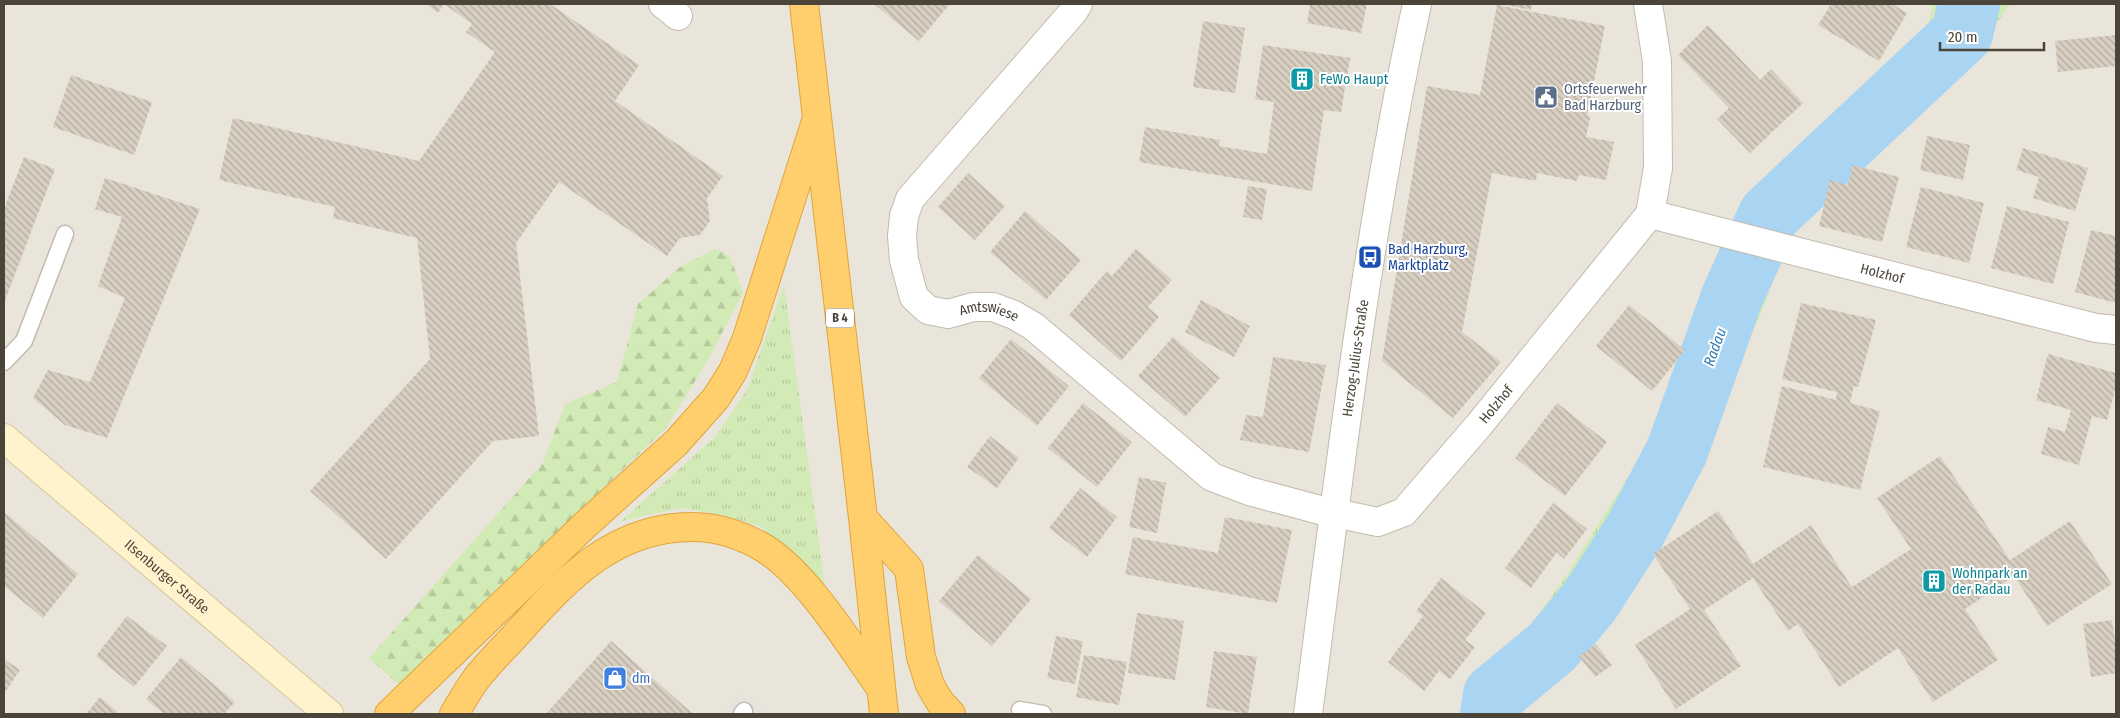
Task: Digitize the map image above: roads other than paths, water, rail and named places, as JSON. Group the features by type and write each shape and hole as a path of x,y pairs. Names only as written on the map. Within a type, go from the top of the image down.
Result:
{"highway":[{"name":"B 4","path":"804,4 883,701"},
{"path":"389,714 585,525 676,443 716,398 733,371 747,338 817,118"},
{"path":"863,518 909,569 921,657 930,685 940,702 951,714"},
{"path":"454,714 475,680 570,577 594,559 626,540 674,527 700,527 724,531 747,539 773,555 802,581 883,701"}],"main road":[{"name":"Ilsenburger Straße","path":"4,438 329,714"}],"street":[{"name":"Amtswiese","path":"1078,4 910,200 904,216 902,236 904,260 914,297 928,310 948,314 973,307 993,307 1014,315 1033,326 1212,477 1250,490 1334,513"},
{"name":"Herzog-Julius-Straße","path":"1308,714 1370,257 1398,91 1417,4"},
{"name":"Holzhof","path":"1334,513 1378,522 1404,512 1479,425 1650,214 1658,168 1657,62 1648,4"},
{"name":"Holzhof","path":"1650,214 2096,328 2116,330"}],"lane":[{"path":"4,362 24,341 66,234"},
{"path":"1020,710 1044,714"}],"waterway":[{"name":"Radau","path":"1491,714 1494,695 1552,647 1590,601 1635,531 1677,451 1732,297 1769,215 1962,34 1969,4"}],"place":[{"name":"FeWo Haupt","path":"1302,79"},
{"name":"Ortsfeuerwehr Bad Harzburg","path":"1546,97"},
{"name":"Bad Harzburg, Marktplatz","path":"1370,257"},
{"name":"Wohnpark an der Radau","path":"1934,581"},
{"name":"dm","path":"615,678"}]}
